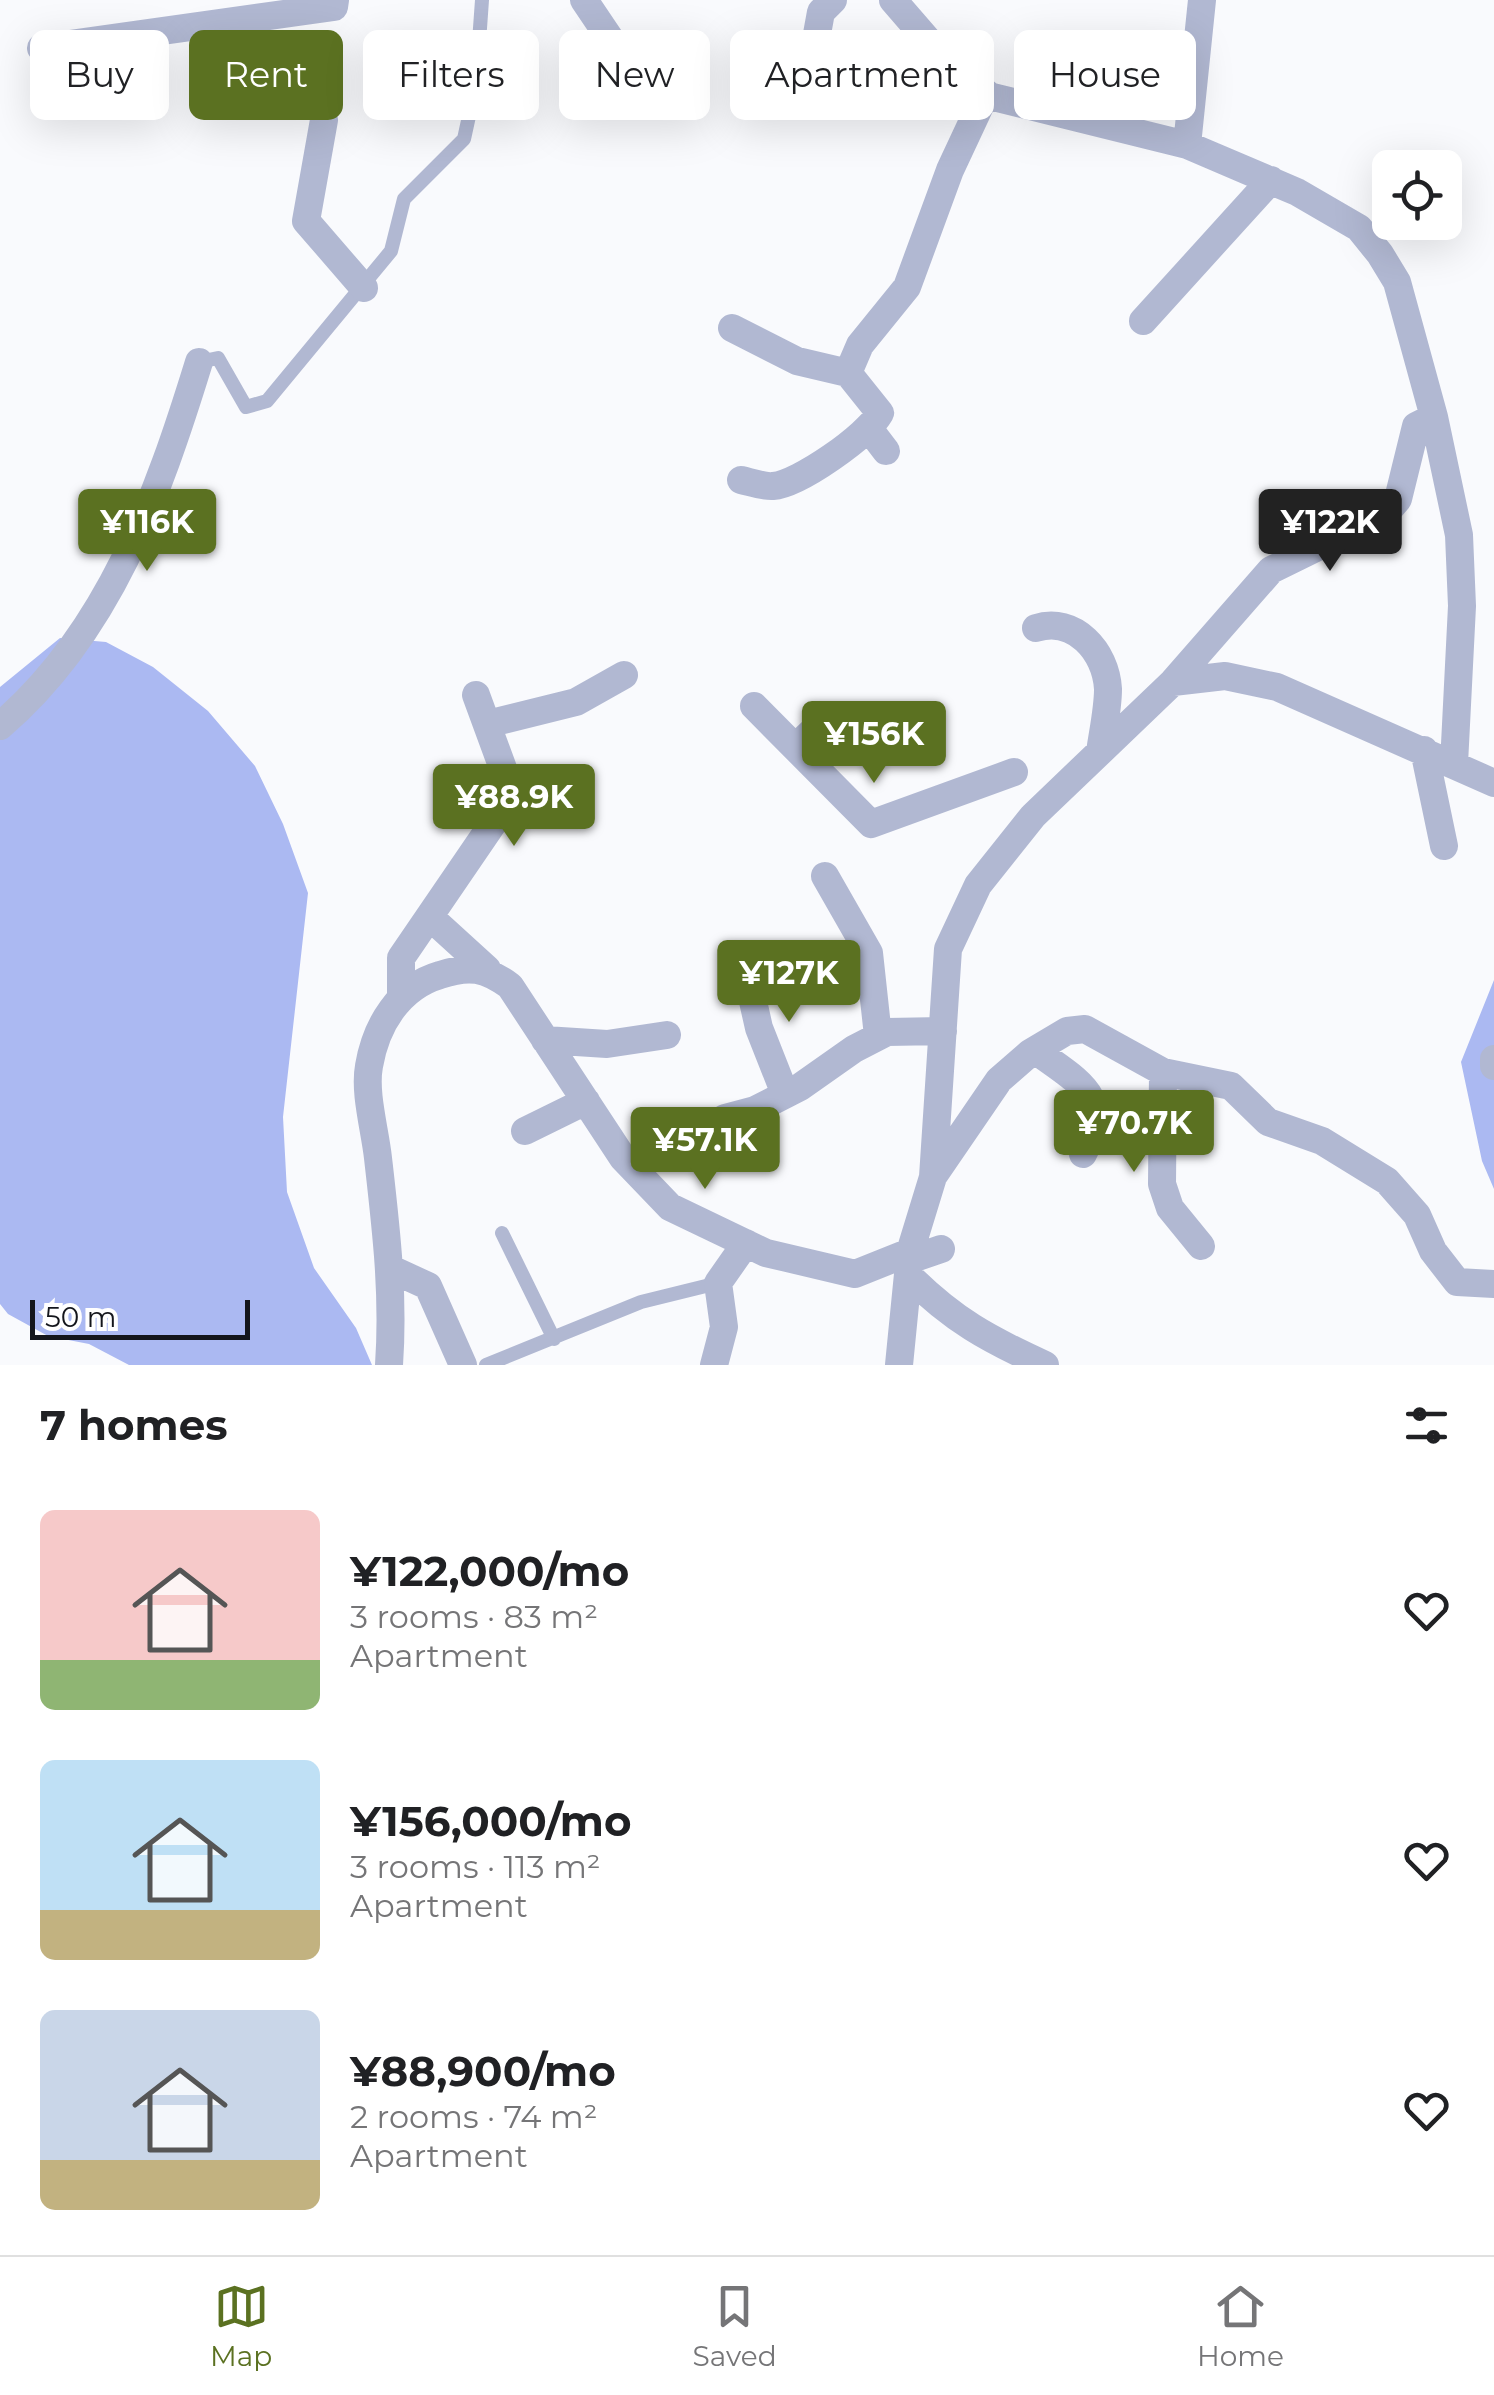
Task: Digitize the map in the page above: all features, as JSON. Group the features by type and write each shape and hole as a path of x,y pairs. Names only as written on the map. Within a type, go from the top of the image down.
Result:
{"street":[{"path":"169,30 334,7 335,0"},
{"path":"584,0 604,30"},
{"path":"818,30 820,12 833,0"},
{"path":"893,0 919,30"},
{"path":"1188,145 1202,0"},
{"path":"221,30 222,23"},
{"path":"994,95 1188,145 1271,180 1359,228 1380,254 1397,282 1434,417 1460,535 1462,606 1454,764"},
{"path":"324,120 306,221 364,288"},
{"path":"848,373 860,345 907,287 950,170 973,120"},
{"path":"1143,321 1271,180"},
{"path":"732,328 797,361 848,373 880,414 878,440 754,491"},
{"path":"0,726 37,694 85,634 162,480 199,362"},
{"path":"899,1365 909,1262 933,1177 948,949 978,885 1058,792 1173,682 1272,570 1386,514 1398,499 1416,426 1434,417"},
{"path":"1036,628 1051,623 1066,626 1081,634 1097,655 1108,686 1100,752"},
{"path":"487,724 576,702 624,676"},
{"path":"1173,682 1225,676 1277,686 1494,783"},
{"path":"401,998 401,958 509,800 508,782 476,695"},
{"path":"754,706 806,738 872,824 1006,768 1058,792"},
{"path":"1424,750 1444,846"},
{"path":"825,876 869,953 878,1036"},
{"path":"430,918 510,986 623,1158 670,1207 766,1253 856,1274 909,1262 941,1249"},
{"path":"389,1365 391,1268 368,1069 380,1028 401,998 422,980 462,968 487,969"},
{"path":"746,970 759,1028 785,1094"},
{"path":"933,1177 999,1080 1034,1050 1068,1031 1084,1029 1163,1072 1231,1086 1268,1122 1322,1141 1388,1180 1418,1214 1433,1251 1456,1282 1494,1284"},
{"path":"726,1118 785,1094 887,1032 942,1031"},
{"path":"546,1040 607,1044 667,1035"},
{"path":"1034,1050 1087,1089 1096,1106 1097,1129 1084,1154"},
{"path":"1163,1072 1162,1184 1170,1208 1202,1246"},
{"path":"525,1131 586,1101"},
{"path":"714,1365 724,1327 718,1284 746,1243"},
{"path":"909,1262 946,1313 975,1333 1045,1365"},
{"path":"391,1268 428,1286 463,1365"}],"lane":[{"path":"199,362 218,358 246,406 267,401 364,288 392,251 404,199 464,138 476,84 482,0"},
{"path":"502,1233 554,1339"},
{"path":"486,1365 641,1302 718,1284"}],"shaded area":[{"path":"60,638 106,642 153,667 208,711 255,766 283,824 308,893 283,1117 287,1192 314,1268 356,1328 372,1365 129,1365 89,1344 48,1336 8,1314 0,1304 0,687"},
{"path":"1494,980 1494,1189 1482,1161 1461,1062"}]}
